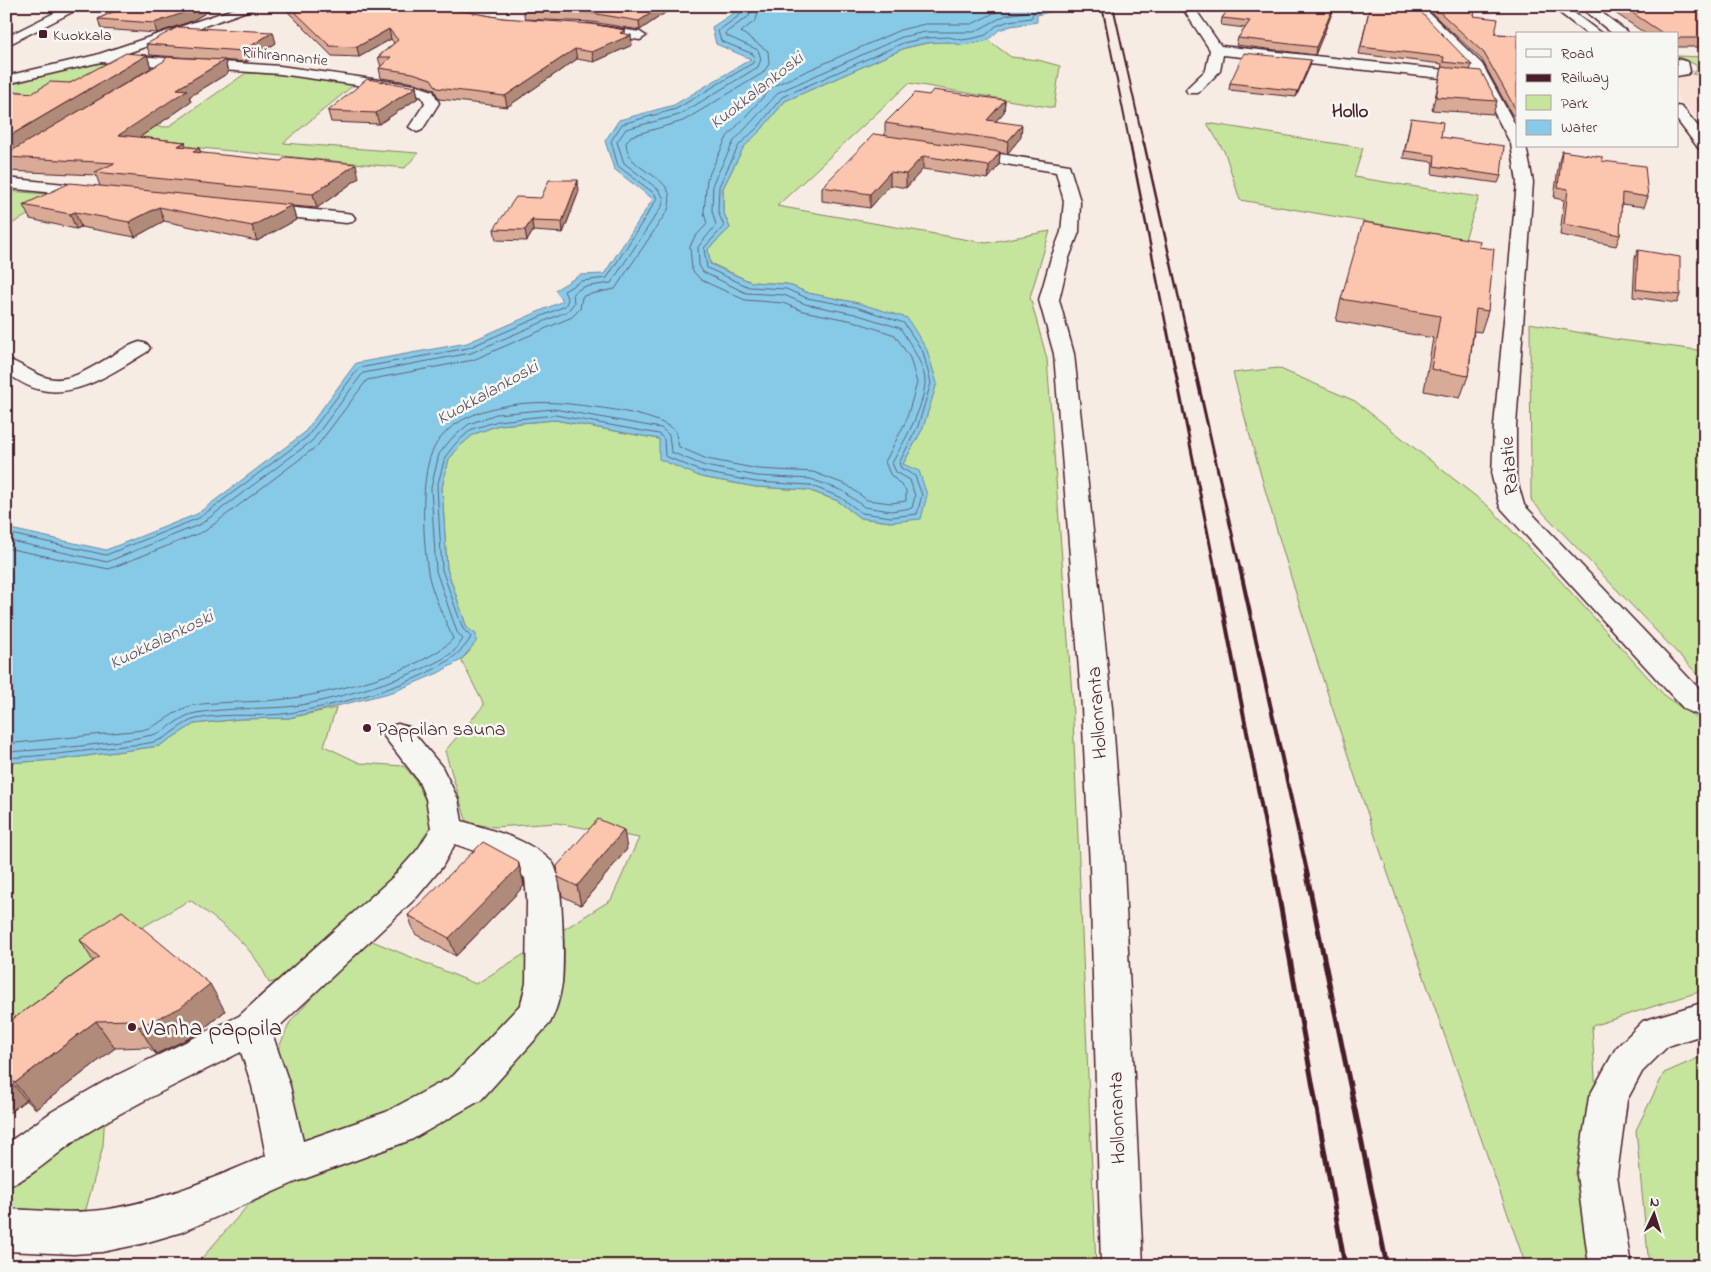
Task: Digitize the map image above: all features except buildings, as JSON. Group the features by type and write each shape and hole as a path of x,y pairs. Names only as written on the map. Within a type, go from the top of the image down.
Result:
{"street":[{"path":"6,42 78,6"},
{"path":"6,81 100,58 255,6"},
{"path":"1187,6 1217,50 1213,71 1193,90"},
{"path":"1414,6 1464,52 1485,79 1516,139"},
{"path":"1557,6 1593,32"},
{"path":"1584,6 1618,32"},
{"path":"576,27 640,36"},
{"path":"1217,50 1485,79"},
{"name":"Riihirannantie","path":"100,58 280,70 416,89 428,94 432,103 418,127"},
{"path":"148,78 162,69 155,62"},
{"path":"1678,63 1683,65 1683,71 1678,72"},
{"path":"1678,111 1705,146"},
{"name":"Ratatie","path":"1518,148 1525,182 1504,426 1504,477 1512,507 1694,702 1705,708"},
{"name":"Hollonranta","path":"945,151 1063,168 1072,201 1070,232 1060,258 1049,300 1064,354 1097,708 1107,866 1122,1266"},
{"path":"6,183 113,194"},
{"path":"239,207 346,218"},
{"path":"6,365 45,384 55,386 80,379 140,348"},
{"path":"6,1168 75,1120 121,1093 252,1028 405,887 430,858 447,829 442,799 431,775 398,735"},
{"path":"6,1230 74,1233 141,1224 182,1212 288,1166 397,1128 467,1088 537,1012 544,983 544,899 541,872 516,852 447,829"},
{"path":"1610,1266 1598,1175 1608,1097 1629,1060 1656,1033 1705,1018"},
{"path":"252,1028 271,1086 288,1166"}],"shaded area":[{"path":"1692,74 1705,75 1705,128 1678,98 1678,77"}],"green space":[{"path":"988,40 1011,57 1038,60 1060,66 1054,108 909,83 777,206 986,243 1050,231 1030,297 1047,359 1072,694 1096,1266 195,1266 249,1204 254,1203 279,1142 291,1085 276,1054 290,1022 365,938 476,984 611,900 639,838 557,823 494,827 467,823 445,751 484,705 461,660 470,651 467,628 447,569 442,487 449,459 474,434 499,425 555,420 659,439 701,477 756,487 808,490 838,501 860,518 891,522 903,464 923,428 858,303 808,293 787,284 751,282 710,263 708,249 730,228 723,211 723,188 743,148 785,101 905,48 927,43 968,44"},
{"path":"1678,56 1705,57 1705,75 1692,74 1698,69 1696,65"},
{"path":"112,62 148,69 148,72 109,96 6,94 6,86 81,65"},
{"path":"246,73 289,75 355,84 283,143 418,153 405,168 68,135 88,123 168,127"},
{"path":"1207,123 1363,148 1354,177 1479,197 1465,239 1240,200 1225,153"},
{"path":"6,191 64,195 6,227"},
{"path":"1530,323 1613,339 1705,351 1705,682 1531,500"},
{"path":"1278,368 1355,401 1488,506 1558,578 1666,697 1705,724 1705,990 1592,1026 1606,1266 1526,1266 1370,822 1333,711 1264,486 1233,373"},
{"path":"336,708 324,746 360,763 404,766 415,779 431,812 430,834 407,868 291,978 269,983 255,958 236,936 190,900 134,932 6,1036 6,763 57,760 159,746 194,724 240,719 289,718"},
{"path":"1705,1055 1705,1266 1649,1266 1636,1130 1664,1073"},
{"path":"105,1111 103,1146 85,1213 6,1211 6,1180"}],"water":[{"name":"Kuokkalankoski","path":"744,6 1060,6 1053,11 1037,15 1037,22 999,30 988,40 961,45 948,42 926,43 905,48 785,101 743,148 723,188 723,211 730,228 708,249 710,264 751,282 787,284 808,293 858,303 907,318 927,350 937,383 923,428 903,464 919,471 927,495 921,519 891,522 860,518 838,501 808,490 756,487 701,477 659,459 659,439 555,420 499,425 474,434 460,446 449,459 442,487 447,569 467,628 476,634 476,642 461,660 438,673 393,692 289,718 240,719 194,724 159,746 57,760 6,763 6,528 106,550 197,514 304,433 356,363 467,343 563,301 555,290 580,275 604,274 653,199 614,169 605,141 619,120 674,105 751,59 716,44 712,27"}],"railway":[{"path":"1102,6 1130,145"},
{"path":"1113,6 1144,145"},
{"path":"1130,143 1167,330"},
{"path":"1144,143 1186,330"},
{"path":"1167,329 1215,569"},
{"path":"1186,329 1240,569"},
{"path":"1215,568 1275,876"},
{"path":"1240,568 1308,876"},
{"path":"1275,875 1345,1266"},
{"path":"1307,875 1387,1266"}],"place":[{"name":"Kuokkala","path":"43,34"},
{"name":"Pappilan sauna","path":"367,728"},
{"name":"Vanha pappila","path":"132,1027"}],"district":[{"name":"Hollo","path":"1350,110"}]}
